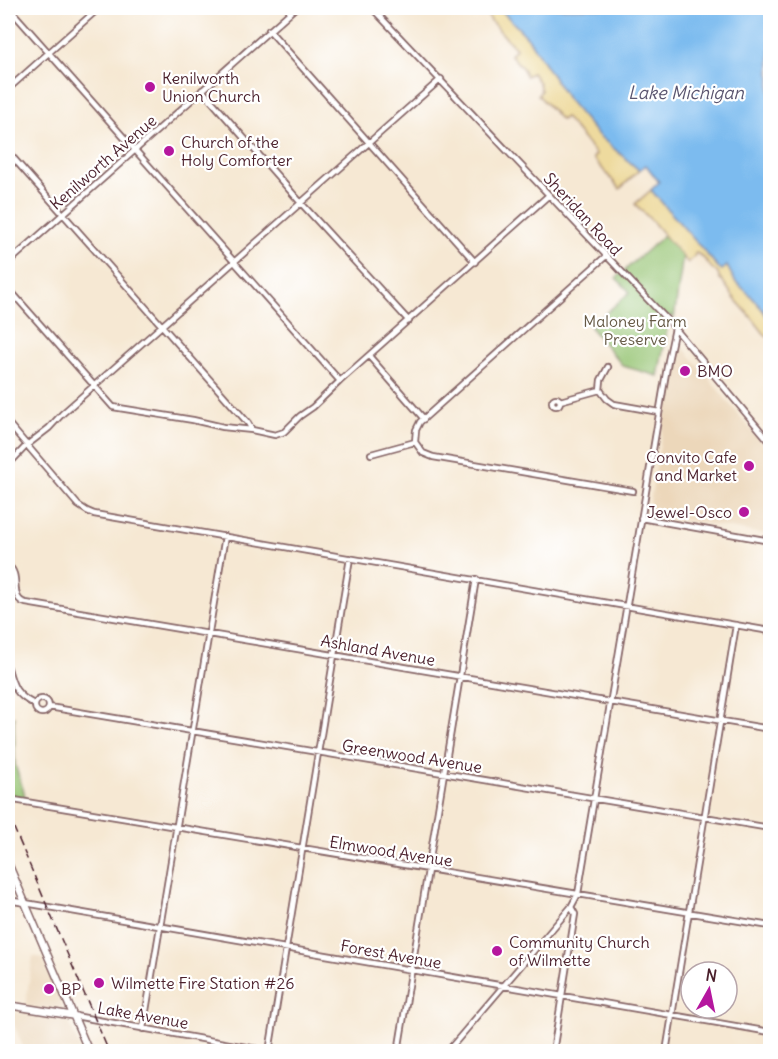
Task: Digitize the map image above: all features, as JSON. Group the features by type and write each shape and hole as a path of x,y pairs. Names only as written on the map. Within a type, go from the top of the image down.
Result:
{"main road":[{"path":"8,863 89,1052"},
{"name":"Lake Avenue","path":"8,1005 75,1016"}],"street":[{"path":"9,8 340,381"},
{"path":"8,89 99,8"},
{"name":"Kenilworth Avenue","path":"8,262 295,8"},
{"name":"Sheridan Road","path":"372,8 675,328 771,442"},
{"path":"269,30 475,262"},
{"path":"8,465 27,445 49,428 62,414 441,79"},
{"path":"202,90 408,321"},
{"path":"8,152 252,430"},
{"path":"8,288 113,407 278,435 313,407 549,195"},
{"path":"606,256 424,418 416,430 415,442 423,453 433,457 633,491"},
{"path":"447,1052 571,907 578,894 675,328"},
{"path":"369,356 424,418"},
{"path":"608,368 602,376 600,390 606,399 614,404 659,412"},
{"path":"560,401 600,390"},
{"path":"8,423 78,505 94,514 771,631"},
{"path":"370,454 415,442"},
{"path":"642,518 771,541"},
{"path":"143,1029 225,536"},
{"path":"269,1051 350,558"},
{"name":"Ashland Avenue","path":"8,566 13,571 17,596 21,602 771,729"},
{"path":"398,1052 476,579"},
{"path":"666,1052 736,625"},
{"path":"8,668 18,693 34,704"},
{"name":"Greenwood Avenue","path":"42,698 47,700 49,707 47,711 40,713 34,704 42,698"},
{"name":"Greenwood Avenue","path":"49,707 771,828"},
{"name":"Elmwood Avenue","path":"8,799 771,926"},
{"name":"Forest Avenue","path":"8,900 771,1032"},
{"path":"553,1052 575,914 571,907"},
{"name":"Lake Avenue","path":"75,1016 274,1052"}],"shaded area":[{"path":"678,341 770,453 770,535 648,514"},
{"path":"33,956 42,958 81,1051 25,1051 8,1011 24,1014"}],"green space":[{"name":"Maloney Farm Preserve","path":"664,235 683,255 674,319 670,315 658,376 623,366 590,327 630,292 616,278"},
{"path":"8,716 14,717 15,765 25,798 8,795"}],"sand":[{"path":"483,8 499,8 528,38 560,88 597,134 639,170 620,189 593,158 596,154 565,117 561,120 538,95 541,91 539,83 532,73 526,76 511,55 516,49 491,21"},
{"path":"651,190 718,267 727,266 735,281 770,318 770,338 735,299 718,273 703,257 696,253 688,263 635,204"}],"water":[{"name":"Lake Michigan","path":"499,8 770,8 770,318 735,281 727,266 722,270 718,267 651,190 659,182 646,165 639,170 597,134 568,100 528,38"}],"waterway":[{"path":"218,11 222,8"}],"railway":[{"path":"8,814 109,1052"}],"place":[{"name":"Kenilworth Union Church","path":"150,87"},
{"name":"Church of the Holy Comforter","path":"169,151"},
{"name":"BMO","path":"685,371"},
{"name":"Convito Cafe and Market","path":"749,466"},
{"name":"Jewel-Osco","path":"744,512"},
{"name":"Community Church of Wilmette","path":"497,951"},
{"name":"Wilmette Fire Station #26","path":"99,983"},
{"name":"BP","path":"49,989"}]}
